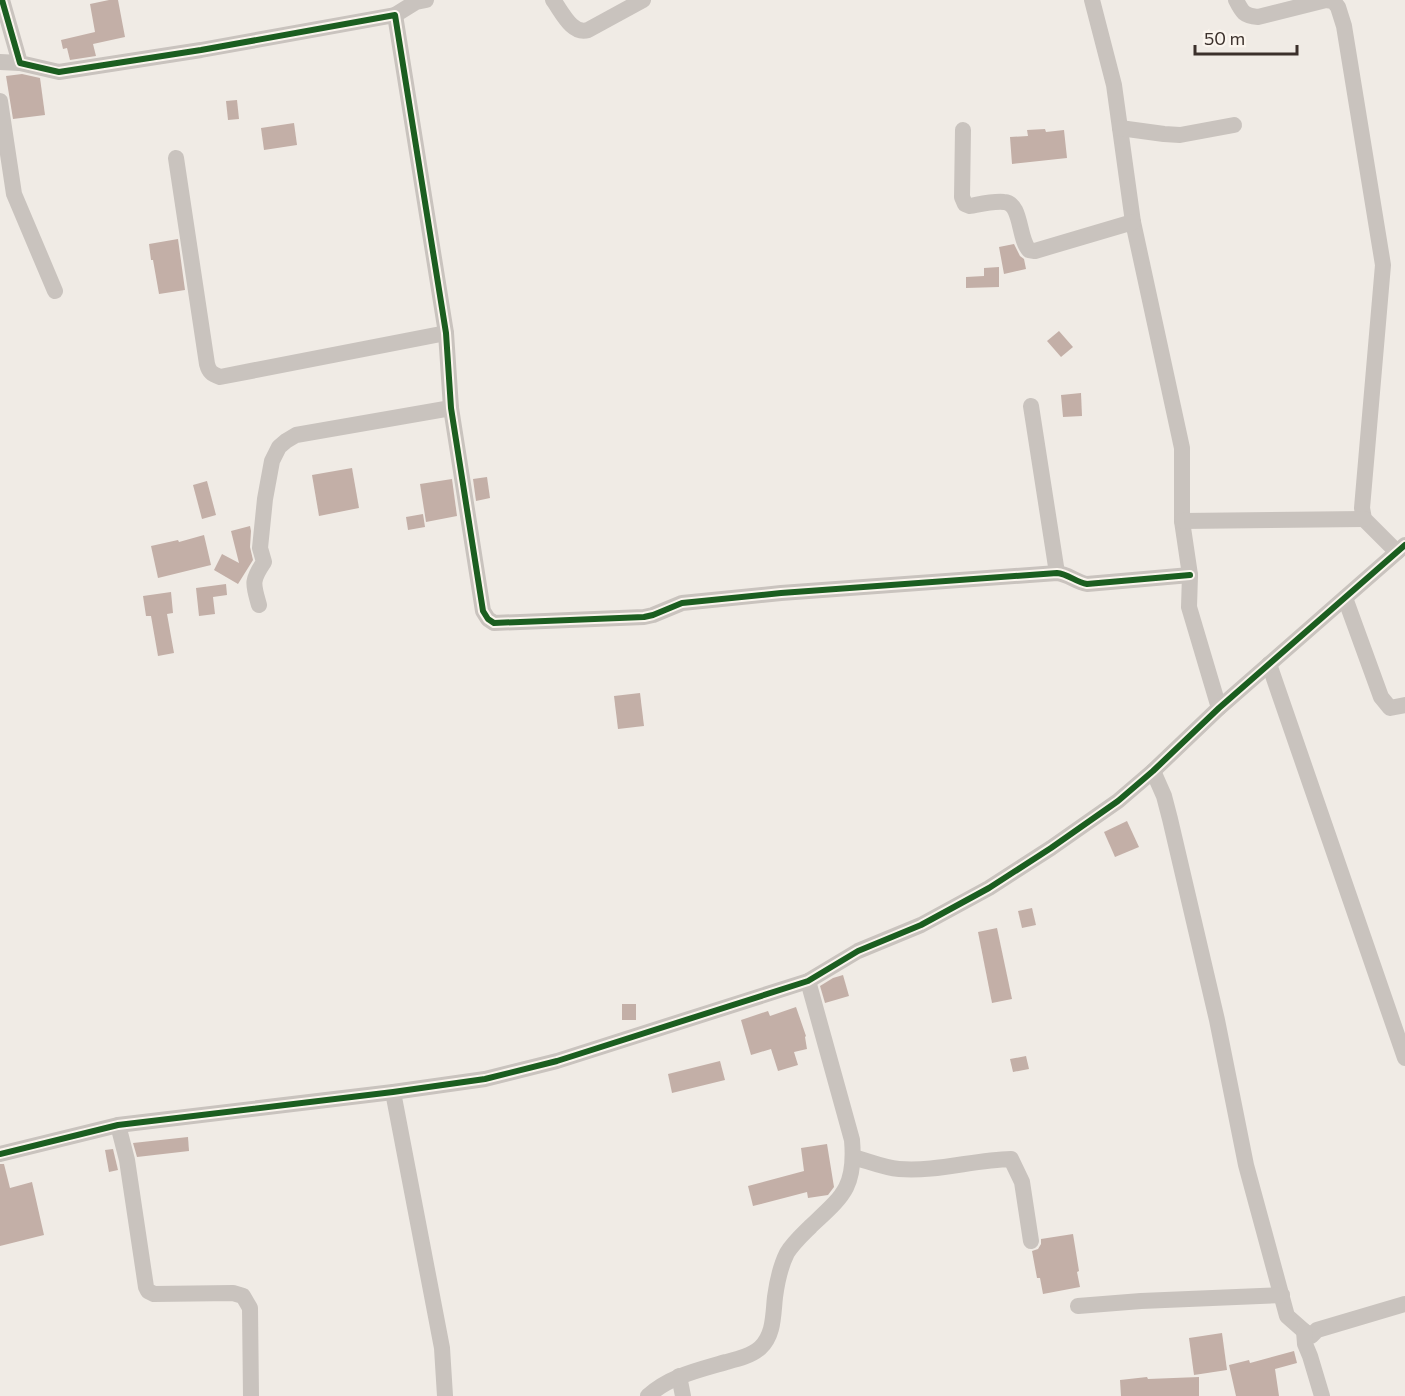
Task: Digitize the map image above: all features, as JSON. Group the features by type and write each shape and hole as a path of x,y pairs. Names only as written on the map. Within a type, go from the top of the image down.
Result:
{"street":[{"path":"2,0 20,63"},
{"path":"553,0 576,30 582,32 643,0"},
{"path":"1092,0 1114,85 1133,222 1182,448 1182,521 1190,575 1189,607 1219,708"},
{"path":"1236,0 1245,14 1258,17 1326,0 1333,1 1338,7 1344,26 1383,265 1362,508 1364,519"},
{"path":"0,62 20,63 59,72 201,50 395,15 419,1"},
{"path":"395,15 447,333 451,408 483,611 488,619 494,623 644,617 682,603 781,593 1057,573 1087,584 1190,575"},
{"path":"0,101 7,195 55,291"},
{"path":"1120,128 1180,135 1234,125"},
{"path":"963,130 962,196 965,204 970,206 1005,202 1011,204 1016,209 1024,244 1029,250 1035,251 1133,222"},
{"path":"176,158 207,364 209,372 213,375 220,377 447,333"},
{"path":"1031,406 1057,573"},
{"path":"259,605 254,585 258,571 264,562 260,548 265,499 272,461 279,447 296,435 451,408"},
{"path":"0,1154 118,1125 485,1079 557,1061 808,981 858,951 921,925 989,888 1118,801 1219,708 1401,548 1364,519 1182,521"},
{"path":"1345,598 1381,697 1390,708 1405,705"},
{"path":"1269,664 1405,1058"},
{"path":"1153,771 1164,796 1170,819 1217,1020 1246,1165 1287,1316 1311,1336 1317,1330 1405,1304"},
{"path":"648,1396 657,1387 679,1376 747,1356 759,1349 768,1338 772,1326 781,1268 789,1251 802,1235 836,1203 847,1187 852,1171 852,1140 808,981"},
{"path":"393,1092 442,1348 445,1396"},
{"path":"118,1125 127,1160 146,1287 150,1293 154,1294 233,1293 243,1296 250,1308 251,1396"},
{"path":"853,1157 897,1169 934,1168 990,1160 1011,1160 1022,1182 1031,1241"},
{"path":"1078,1306 1282,1295"},
{"path":"1304,1331 1305,1344 1322,1396"},
{"path":"679,1376 683,1396"}],"building":[{"path":"118,0 125,37 93,44 96,56 70,60 67,48 63,49 61,40 95,32 90,4"},
{"path":"22,74 40,78 45,115 13,119 6,76"},
{"path":"237,100 239,119 228,120 226,101"},
{"path":"294,123 297,145 264,150 261,128"},
{"path":"1045,129 1046,132 1064,130 1067,158 1012,164 1010,137 1028,136 1027,130"},
{"path":"178,239 185,290 159,294 149,244"},
{"path":"1014,244 1024,259 1026,269 1004,274 999,247"},
{"path":"999,267 999,287 966,288 966,277 984,276 984,268"},
{"path":"1059,331 1073,347 1061,357 1047,341"},
{"path":"1081,393 1082,416 1063,417 1061,395"},
{"path":"352,468 359,508 319,516 312,475"},
{"path":"487,477 490,498 476,501 473,479"},
{"path":"452,479 457,516 426,522 420,484"},
{"path":"207,481 216,515 202,519 193,485"},
{"path":"423,514 425,527 408,530 406,517"},
{"path":"250,526 250,547 253,560 238,584 214,570 222,554 239,563 231,531"},
{"path":"204,535 211,565 158,578 151,546"},
{"path":"226,584 227,595 213,597 215,614 199,616 196,588"},
{"path":"171,592 173,613 167,614 174,653 158,656 151,616 146,616 143,596"},
{"path":"640,693 644,726 618,729 614,696"},
{"path":"1127,821 1139,847 1115,857 1104,832"},
{"path":"1032,908 1036,925 1022,928 1018,911"},
{"path":"997,928 1012,999 992,1003 978,932"},
{"path":"843,975 849,996 825,1003 820,986"},
{"path":"622,1004 636,1004 636,1020 622,1020"},
{"path":"796,1007 806,1036 807,1049 794,1052 798,1065 778,1071 771,1049 751,1055 741,1020 768,1011 770,1016"},
{"path":"1026,1056 1029,1069 1013,1072 1010,1059"},
{"path":"720,1061 725,1080 672,1093 668,1074"},
{"path":"188,1137 189,1151 137,1157 133,1143"},
{"path":"827,1144 834,1187 828,1195 808,1198 807,1192 753,1206 748,1186 804,1171 801,1148"},
{"path":"113,1149 118,1170 109,1172 105,1150"},
{"path":"0,1164 4,1164 10,1188 32,1182 44,1235 0,1246"},
{"path":"1073,1234 1080,1287 1043,1294 1040,1278 1037,1278 1032,1251 1038,1249 1041,1239"},
{"path":"1222,1333 1227,1370 1194,1375 1189,1338"},
{"path":"1294,1351 1297,1363 1275,1369 1279,1396 1236,1396 1229,1365 1249,1360 1250,1363"},
{"path":"1147,1377 1148,1379 1199,1377 1199,1396 1121,1396 1120,1380"}],"cycle path":[{"path":"2,0 20,63 59,72 201,50 395,15 446,333 451,408 483,611 494,623 644,617 682,603 781,593 1057,573 1087,584 1190,575"},
{"path":"0,1154 118,1125 485,1079 557,1061 808,981 858,951 921,925 989,888 1118,801 1219,708 1405,545"}]}
